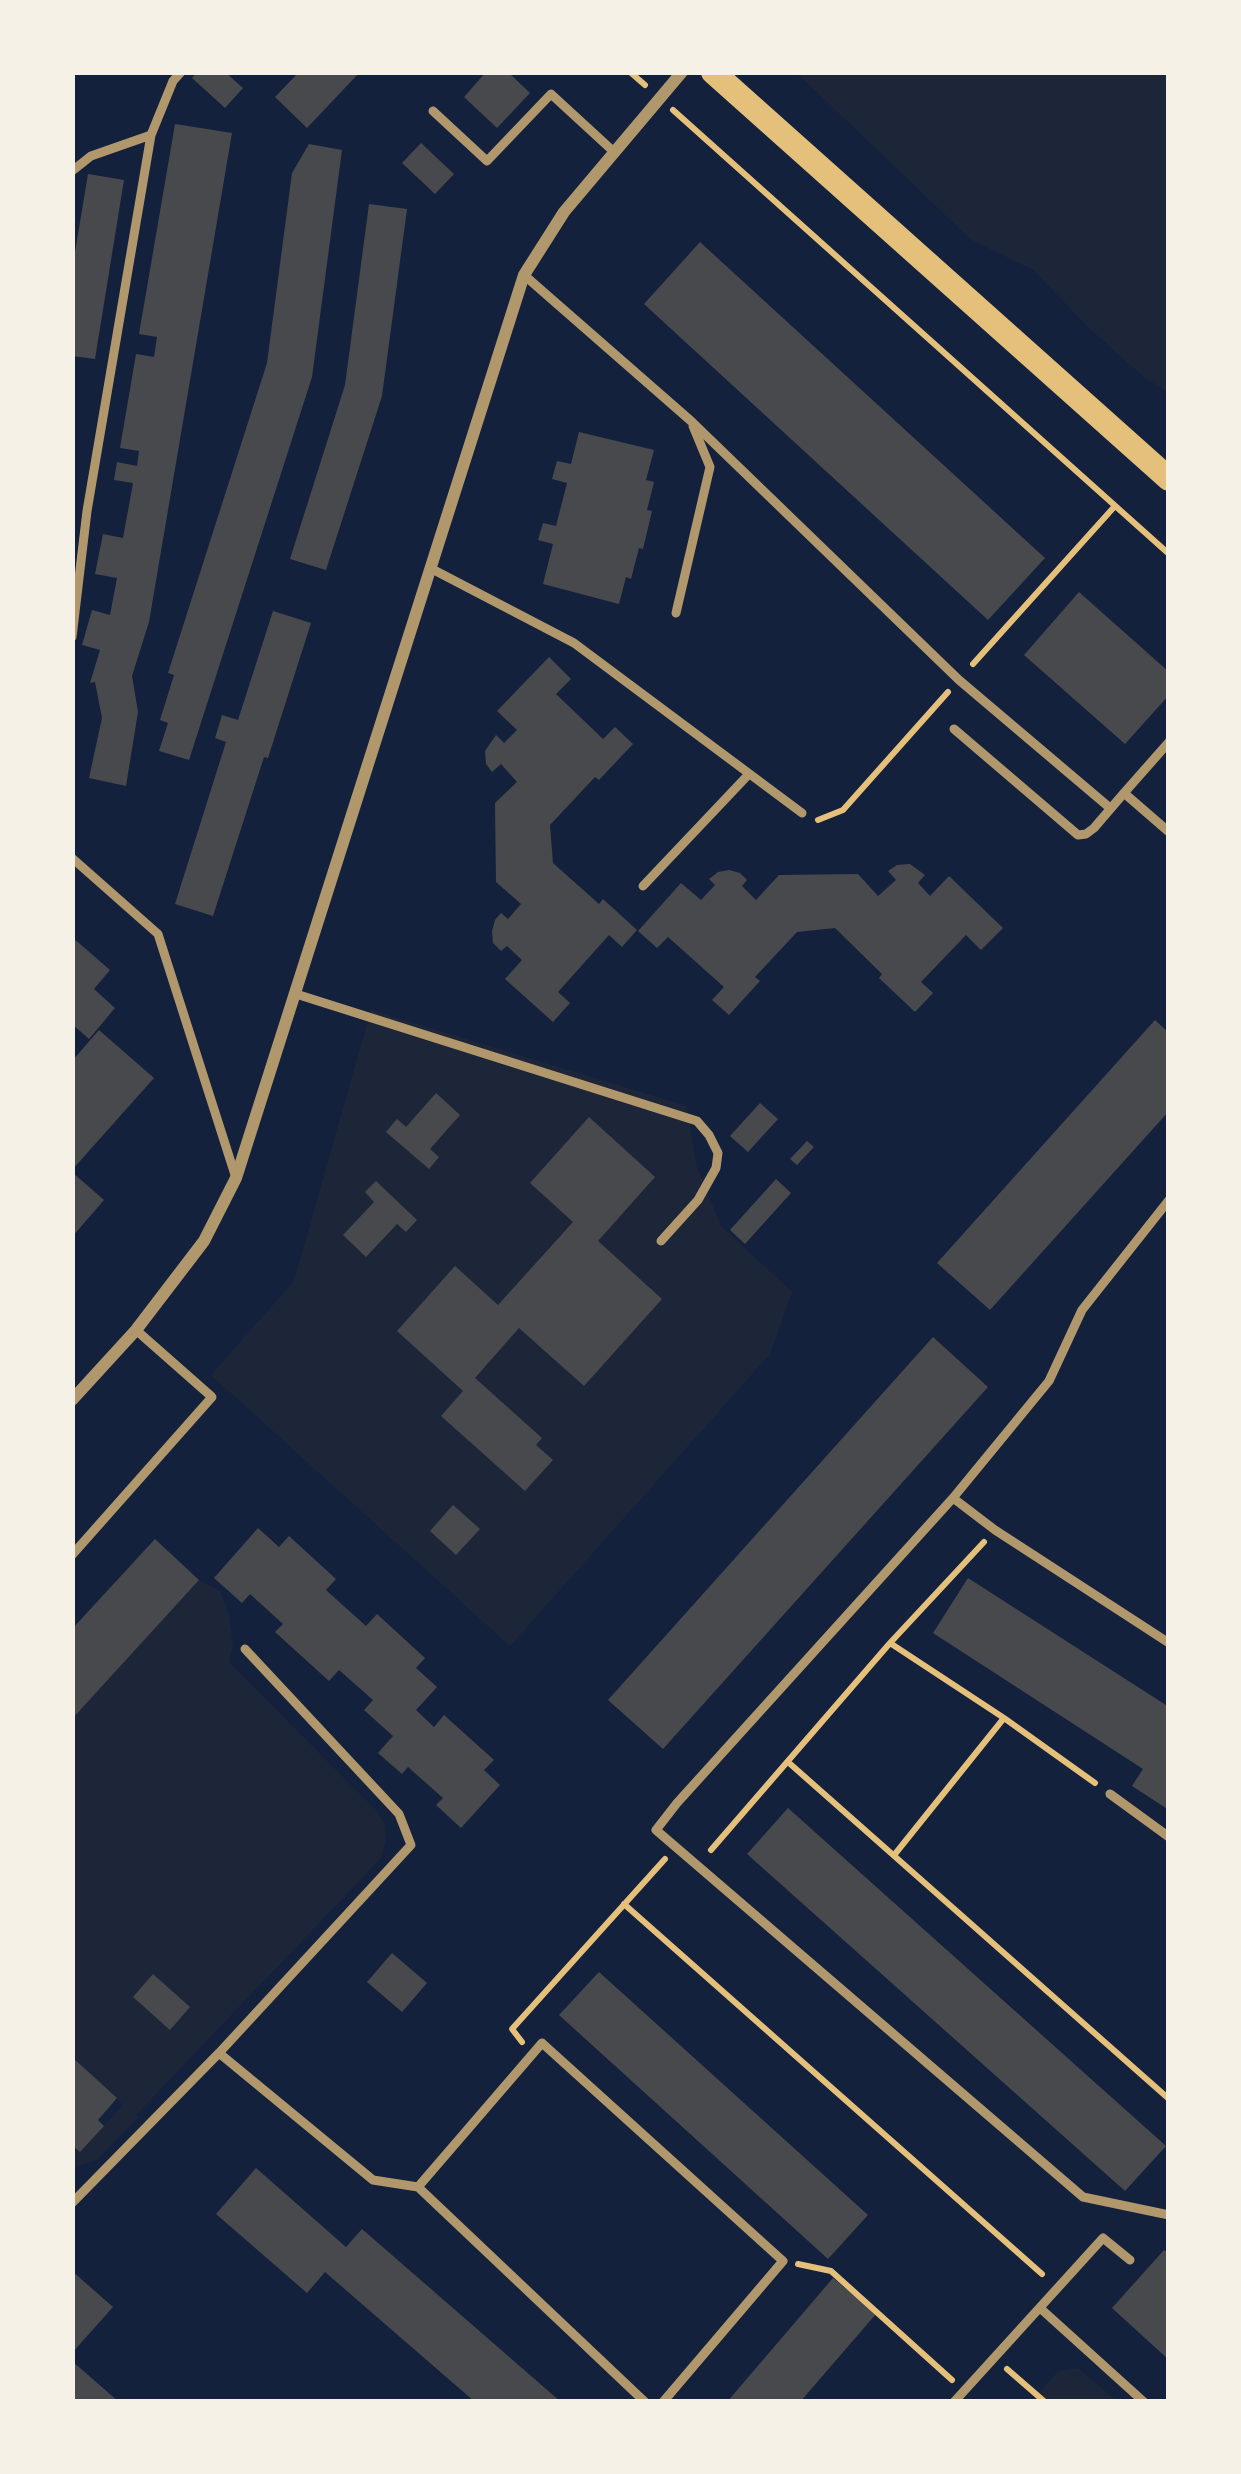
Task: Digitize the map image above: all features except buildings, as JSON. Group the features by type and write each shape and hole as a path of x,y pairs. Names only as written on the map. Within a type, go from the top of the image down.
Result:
{"main road":[{"path":"713,72 1169,479"}],"street":[{"path":"72,1400 136,1330 204,1241 236,1178 524,274 564,212 682,72"}],"lane":[{"path":"72,638 87,511 151,134 181,72"},
{"path":"433,111 487,161 550,94 613,151"},
{"path":"72,171 91,156 151,134"},
{"path":"524,274 691,421 959,680 1110,808"},
{"path":"676,613 710,467 691,421"},
{"path":"432,568 574,643 802,813"},
{"path":"954,729 1078,835 1094,828 1169,742"},
{"path":"643,886 749,774"},
{"path":"1124,793 1169,832"},
{"path":"72,858 158,934 236,1178"},
{"path":"296,994 697,1121 718,1153 716,1168 698,1200 661,1241"},
{"path":"1169,1200 1082,1310 1049,1381 953,1498 656,1830 1083,2198 1169,2215"},
{"path":"72,1556 212,1397 136,1330"},
{"path":"953,1498 1169,1643"},
{"path":"72,2203 219,2053 411,1845 399,1814 245,1649"},
{"path":"1110,1794 1169,1837"},
{"path":"418,2187 542,2043 782,2261 663,2402"},
{"path":"219,2053 373,2180 418,2187 646,2402"},
{"path":"954,2402 1103,2238 1130,2260"},
{"path":"1040,2308 1144,2402"}],"path":[{"path":"630,72 1169,554"},
{"path":"697,1866 995,1530"},
{"path":"890,1643 1110,1794"},
{"path":"895,1854 1004,1718"},
{"path":"788,1762 1169,2099"},
{"path":"532,2054 512,2029 675,1847"},
{"path":"624,1904 1058,2288"},
{"path":"782,2261 831,2271 938,2368"},
{"path":"994,2358 1045,2402"}],"shaded area":[{"path":"796,72 1169,72 1169,393 1089,328 1033,270 970,239"},
{"path":"371,1010 687,1106 696,1164 721,1226 792,1292 770,1354 510,1646 211,1375 294,1281"},
{"path":"199,1580 220,1591 229,1615 233,1645 229,1662 376,1810 386,1839 381,1858 138,2118 97,2160 75,2167 72,2145 81,2151 123,2105 72,2057 72,1719"},
{"path":"1078,2368 1118,2402 1031,2402 1058,2371"}]}
